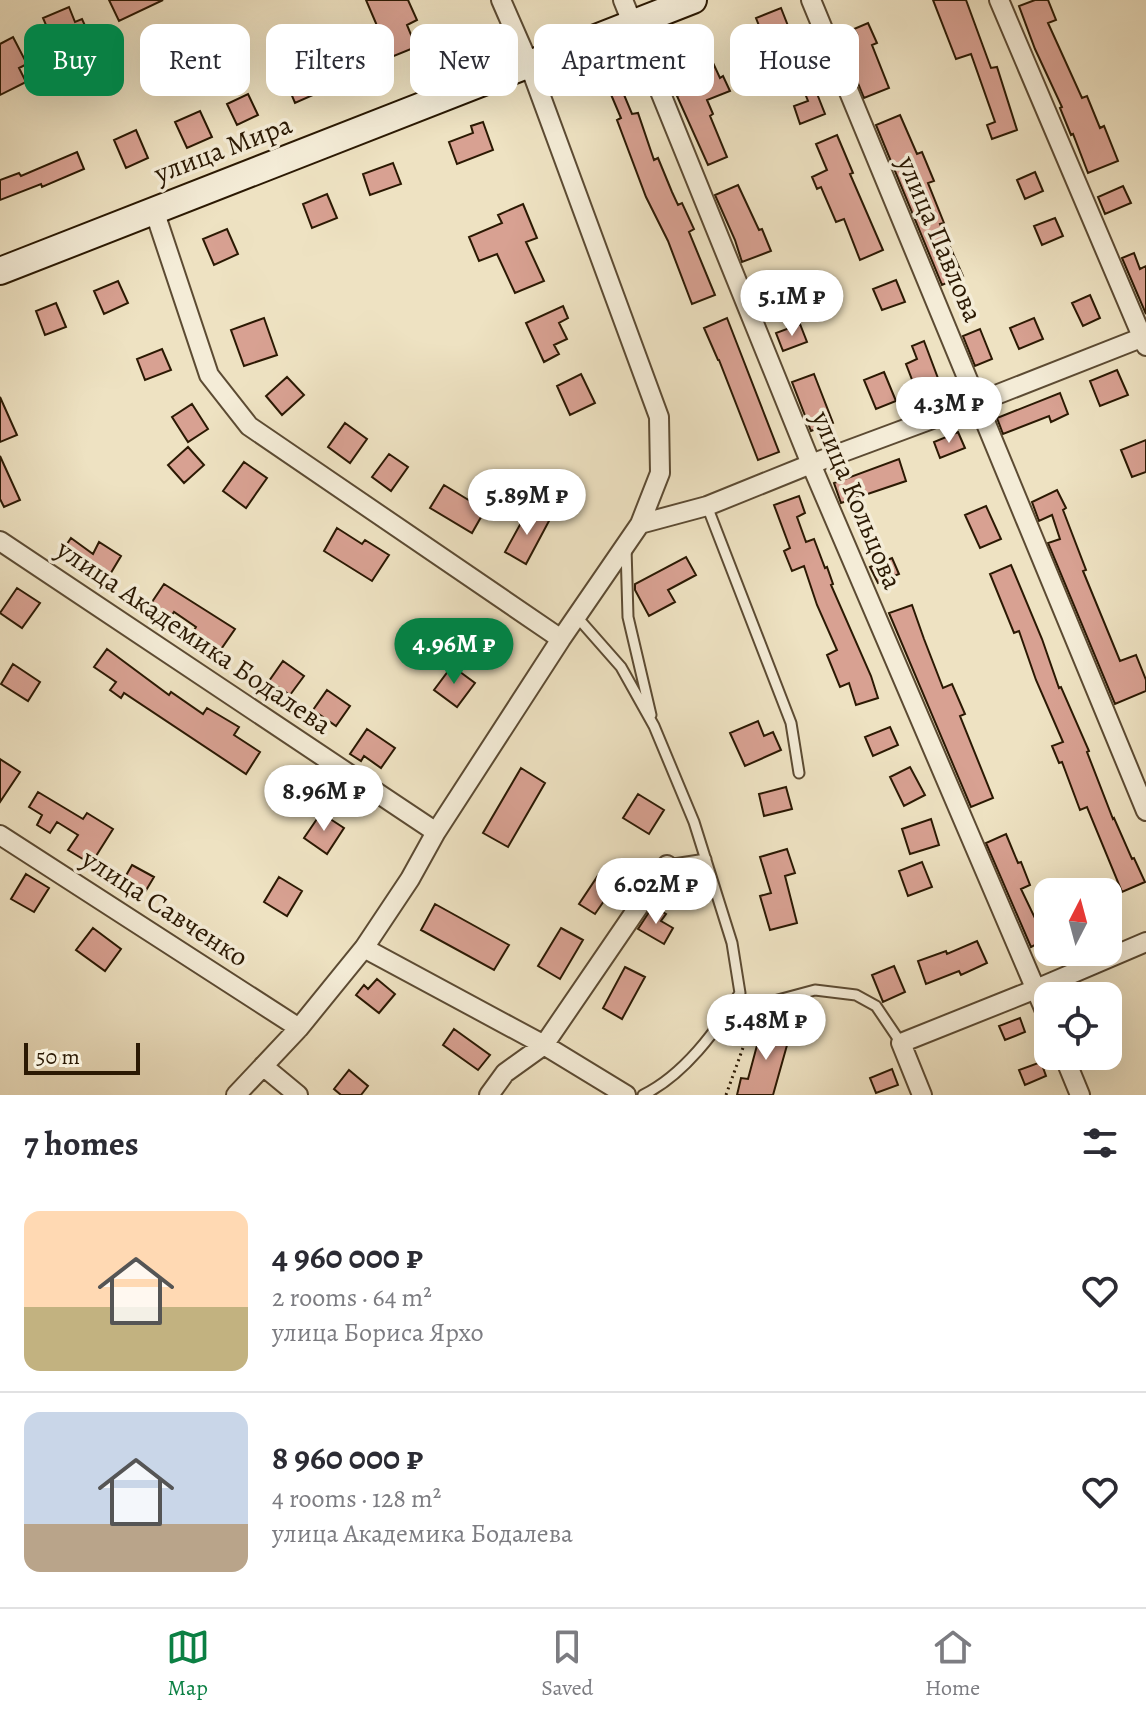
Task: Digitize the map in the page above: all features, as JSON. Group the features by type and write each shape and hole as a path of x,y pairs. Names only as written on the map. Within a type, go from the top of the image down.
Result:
{"main road":[{"name":"улица Мира","path":"0,271 529,64 627,11 693,0"}],"street":[{"path":"236,1095 299,1028 364,948 561,639 640,524 660,473 659,417 529,64 501,0"},
{"name":"улица Павлова","path":"811,0 1146,811"},
{"path":"640,524 707,506 811,464 1145,340 999,0"},
{"name":"улица Кольцова","path":"627,11 811,464 1034,984"},
{"path":"154,210 209,375 249,426 561,639"},
{"name":"улица Академика Бодалева","path":"0,541 436,832"},
{"name":"улица Савченко","path":"0,835 299,1028"},
{"path":"489,1095 505,1073 544,1045 667,865"},
{"path":"1052,982 1146,942"},
{"path":"364,948 544,1045 626,1095"},
{"path":"922,1095 901,1043 1034,990"},
{"path":"263,1066 298,1095"},
{"path":"1070,1070 1080,1095"}],"lane":[{"path":"707,506 791,723 799,773"},
{"path":"626,545 628,617 654,726"},
{"path":"577,617 621,667 654,726 706,859 732,943 740,993 717,1029 662,1085 643,1095"},
{"path":"667,865 706,859"},
{"path":"726,1014 815,990 856,995 876,1006 901,1043"}],"path":[{"path":"726,1095 758,1006"}],"building":[{"path":"109,0 163,0 119,21"},
{"path":"366,0 408,0 417,20 407,25 410,49 394,56 394,24 376,24"},
{"path":"933,0 966,0 991,68 997,67 1017,130 992,139 987,125 995,122 971,54 956,59"},
{"path":"1035,0 1048,0 1056,20 1048,23 1082,98 1087,96 1100,128 1104,126 1118,161 1088,173 1019,6"},
{"path":"69,7 75,22 82,19 84,24 46,24 43,18"},
{"path":"781,8 787,24 758,24 756,18"},
{"path":"868,23 877,43 872,45 889,88 864,98 859,86 859,27"},
{"path":"13,37 24,58 24,66 19,68 24,83 0,95 0,44"},
{"path":"714,65 730,91 707,100 713,114 710,116 727,157 708,165 677,96 714,96"},
{"path":"249,96 258,115 237,125 227,104"},
{"path":"292,96 311,96 295,103"},
{"path":"612,96 624,96 632,114 638,113 654,160 658,158 678,205 682,203 694,229 689,232 715,295 692,304 668,241 646,197 617,120 621,118"},
{"path":"806,96 818,96 825,114 800,124 794,106 808,101"},
{"path":"200,111 212,137 187,148 175,122"},
{"path":"900,115 917,154 922,152 934,181 928,183 944,223 940,224 963,276 942,285 876,125"},
{"path":"483,122 493,150 457,164 449,142 473,133 471,126"},
{"path":"136,130 148,158 126,168 114,140"},
{"path":"837,135 853,173 850,174 883,250 860,260 844,219 836,222 821,187 817,189 812,177 827,170 816,144"},
{"path":"77,152 84,169 0,200 0,180 19,173 21,176"},
{"path":"393,163 401,184 370,195 363,174"},
{"path":"1035,172 1043,191 1025,199 1017,180"},
{"path":"738,185 771,251 742,262 715,195"},
{"path":"1123,186 1131,203 1105,214 1098,197"},
{"path":"327,194 337,218 312,228 303,204"},
{"path":"523,204 537,238 526,242 544,281 515,293 497,254 479,261 469,237 502,223 498,215"},
{"path":"1055,218 1063,236 1042,245 1034,226"},
{"path":"227,229 238,254 214,265 203,239"},
{"path":"1134,253 1140,269 1146,266 1146,314 1122,258"},
{"path":"789,273 797,291 765,305 757,286"},
{"path":"896,280 905,302 882,310 873,289"},
{"path":"118,281 128,303 104,314 94,291"},
{"path":"1090,295 1100,318 1083,326 1072,303"},
{"path":"56,303 66,327 45,335 36,311"},
{"path":"563,306 568,318 559,323 567,339 554,345 559,354 544,362 526,323"},
{"path":"264,318 277,355 244,366 231,330"},
{"path":"727,318 779,452 758,460 704,328"},
{"path":"1034,318 1043,339 1019,349 1010,328"},
{"path":"800,324 807,342 783,351 776,333"},
{"path":"980,329 992,359 975,366 963,336"},
{"path":"924,341 939,381 916,390 906,364 917,359 912,346"},
{"path":"162,349 171,370 145,380 137,359"},
{"path":"1117,370 1128,395 1100,406 1090,381"},
{"path":"884,372 896,401 876,409 864,380"},
{"path":"581,374 595,403 570,415 557,386"},
{"path":"814,374 833,423 811,431 792,382"},
{"path":"287,377 304,395 282,415 266,396"},
{"path":"1060,393 1068,414 1051,422 1049,416 1003,434 997,418"},
{"path":"0,397 17,435 0,442"},
{"path":"192,404 208,429 188,442 172,417"},
{"path":"345,423 367,439 350,463 328,447"},
{"path":"958,432 965,448 940,458 934,442"},
{"path":"1146,440 1146,472 1132,477 1121,450"},
{"path":"188,447 204,465 184,483 168,465"},
{"path":"389,454 408,467 391,491 372,477"},
{"path":"0,456 20,500 4,507 0,499"},
{"path":"899,459 906,481 841,503 834,483"},
{"path":"244,462 267,478 246,508 223,491"},
{"path":"444,485 485,510 472,533 430,508"},
{"path":"1057,490 1086,570 1083,571 1120,661 1136,655 1146,680 1146,691 1115,704 1048,543 1060,539 1052,515 1039,521 1032,502"},
{"path":"799,496 805,513 797,517 806,542 814,539 827,567 831,585 878,698 856,705 849,683 840,687 827,655 837,650 804,566 792,571 784,551 790,548 774,505"},
{"path":"986,506 1001,539 980,548 965,515"},
{"path":"528,510 549,521 526,564 505,552"},
{"path":"337,528 362,544 365,540 389,555 372,581 324,551"},
{"path":"71,538 93,554 99,542 121,556 106,581 61,553"},
{"path":"686,557 696,575 668,590 675,602 649,616 635,590 635,584"},
{"path":"892,558 899,574 878,583 870,567"},
{"path":"1011,565 1059,688 1089,751 1113,819 1145,882 1122,892 1122,878 1116,878 1087,807 1080,810 1062,762 1059,763 1052,746 1063,742 1019,631 1014,633 990,574"},
{"path":"164,584 235,629 217,655 190,637 196,627 174,612 168,621 148,608"},
{"path":"17,588 40,603 22,628 0,613"},
{"path":"912,605 943,688 952,684 965,714 960,716 993,798 971,807 889,613"},
{"path":"107,649 169,695 171,692 203,714 207,708 239,727 234,735 260,752 246,774 124,693 121,698 110,690 116,682 94,667"},
{"path":"283,661 304,676 290,695 269,681"},
{"path":"13,664 40,682 28,701 1,684"},
{"path":"452,666 475,683 457,707 434,690"},
{"path":"327,690 350,706 336,726 313,710"},
{"path":"758,721 764,736 773,732 781,750 745,766 730,733"},
{"path":"890,727 898,745 873,756 865,737"},
{"path":"367,729 395,748 381,768 364,756 361,761 350,754"},
{"path":"0,759 20,772 0,802"},
{"path":"910,767 925,795 904,806 890,777"},
{"path":"521,768 545,783 508,847 483,833"},
{"path":"786,787 792,809 764,816 759,794"},
{"path":"38,792 83,819 87,813 113,829 91,864 68,850 78,835 57,822 50,833 37,825 42,815 29,807"},
{"path":"638,794 664,810 649,834 623,818"},
{"path":"321,813 344,828 327,854 304,838"},
{"path":"931,819 939,845 910,854 902,829"},
{"path":"1006,834 1018,863 1021,862 1030,885 1021,889 1034,916 1034,945 1031,947 986,843"},
{"path":"787,849 795,873 785,876 797,923 770,930 760,896 771,893 760,857"},
{"path":"922,862 932,887 908,896 899,871"},
{"path":"132,865 154,877 145,892 124,879"},
{"path":"601,871 617,882 595,914 579,904"},
{"path":"26,874 49,888 34,912 11,899"},
{"path":"279,877 302,891 287,916 264,902"},
{"path":"435,904 509,945 494,970 421,930"},
{"path":"653,906 666,914 661,921 673,928 664,944 638,929"},
{"path":"93,928 121,949 105,971 76,950"},
{"path":"561,928 583,940 560,979 538,966"},
{"path":"977,941 987,963 961,975 959,971 926,984 918,961 946,951 947,954"},
{"path":"894,966 905,992 883,1002 872,975"},
{"path":"625,967 645,977 622,1019 603,1008"},
{"path":"377,979 395,994 379,1013 356,995 364,985 368,989"},
{"path":"1020,1018 1025,1032 1005,1040 999,1026"},
{"path":"763,1023 791,1031 773,1095 737,1095 741,1078 748,1079"},
{"path":"454,1029 490,1055 478,1070 443,1045"},
{"path":"1034,1065 1034,1070 1044,1070 1046,1076 1025,1085 1019,1070"},
{"path":"892,1069 898,1085 876,1093 870,1078"},
{"path":"349,1070 368,1086 361,1095 341,1095 334,1089"}]}
